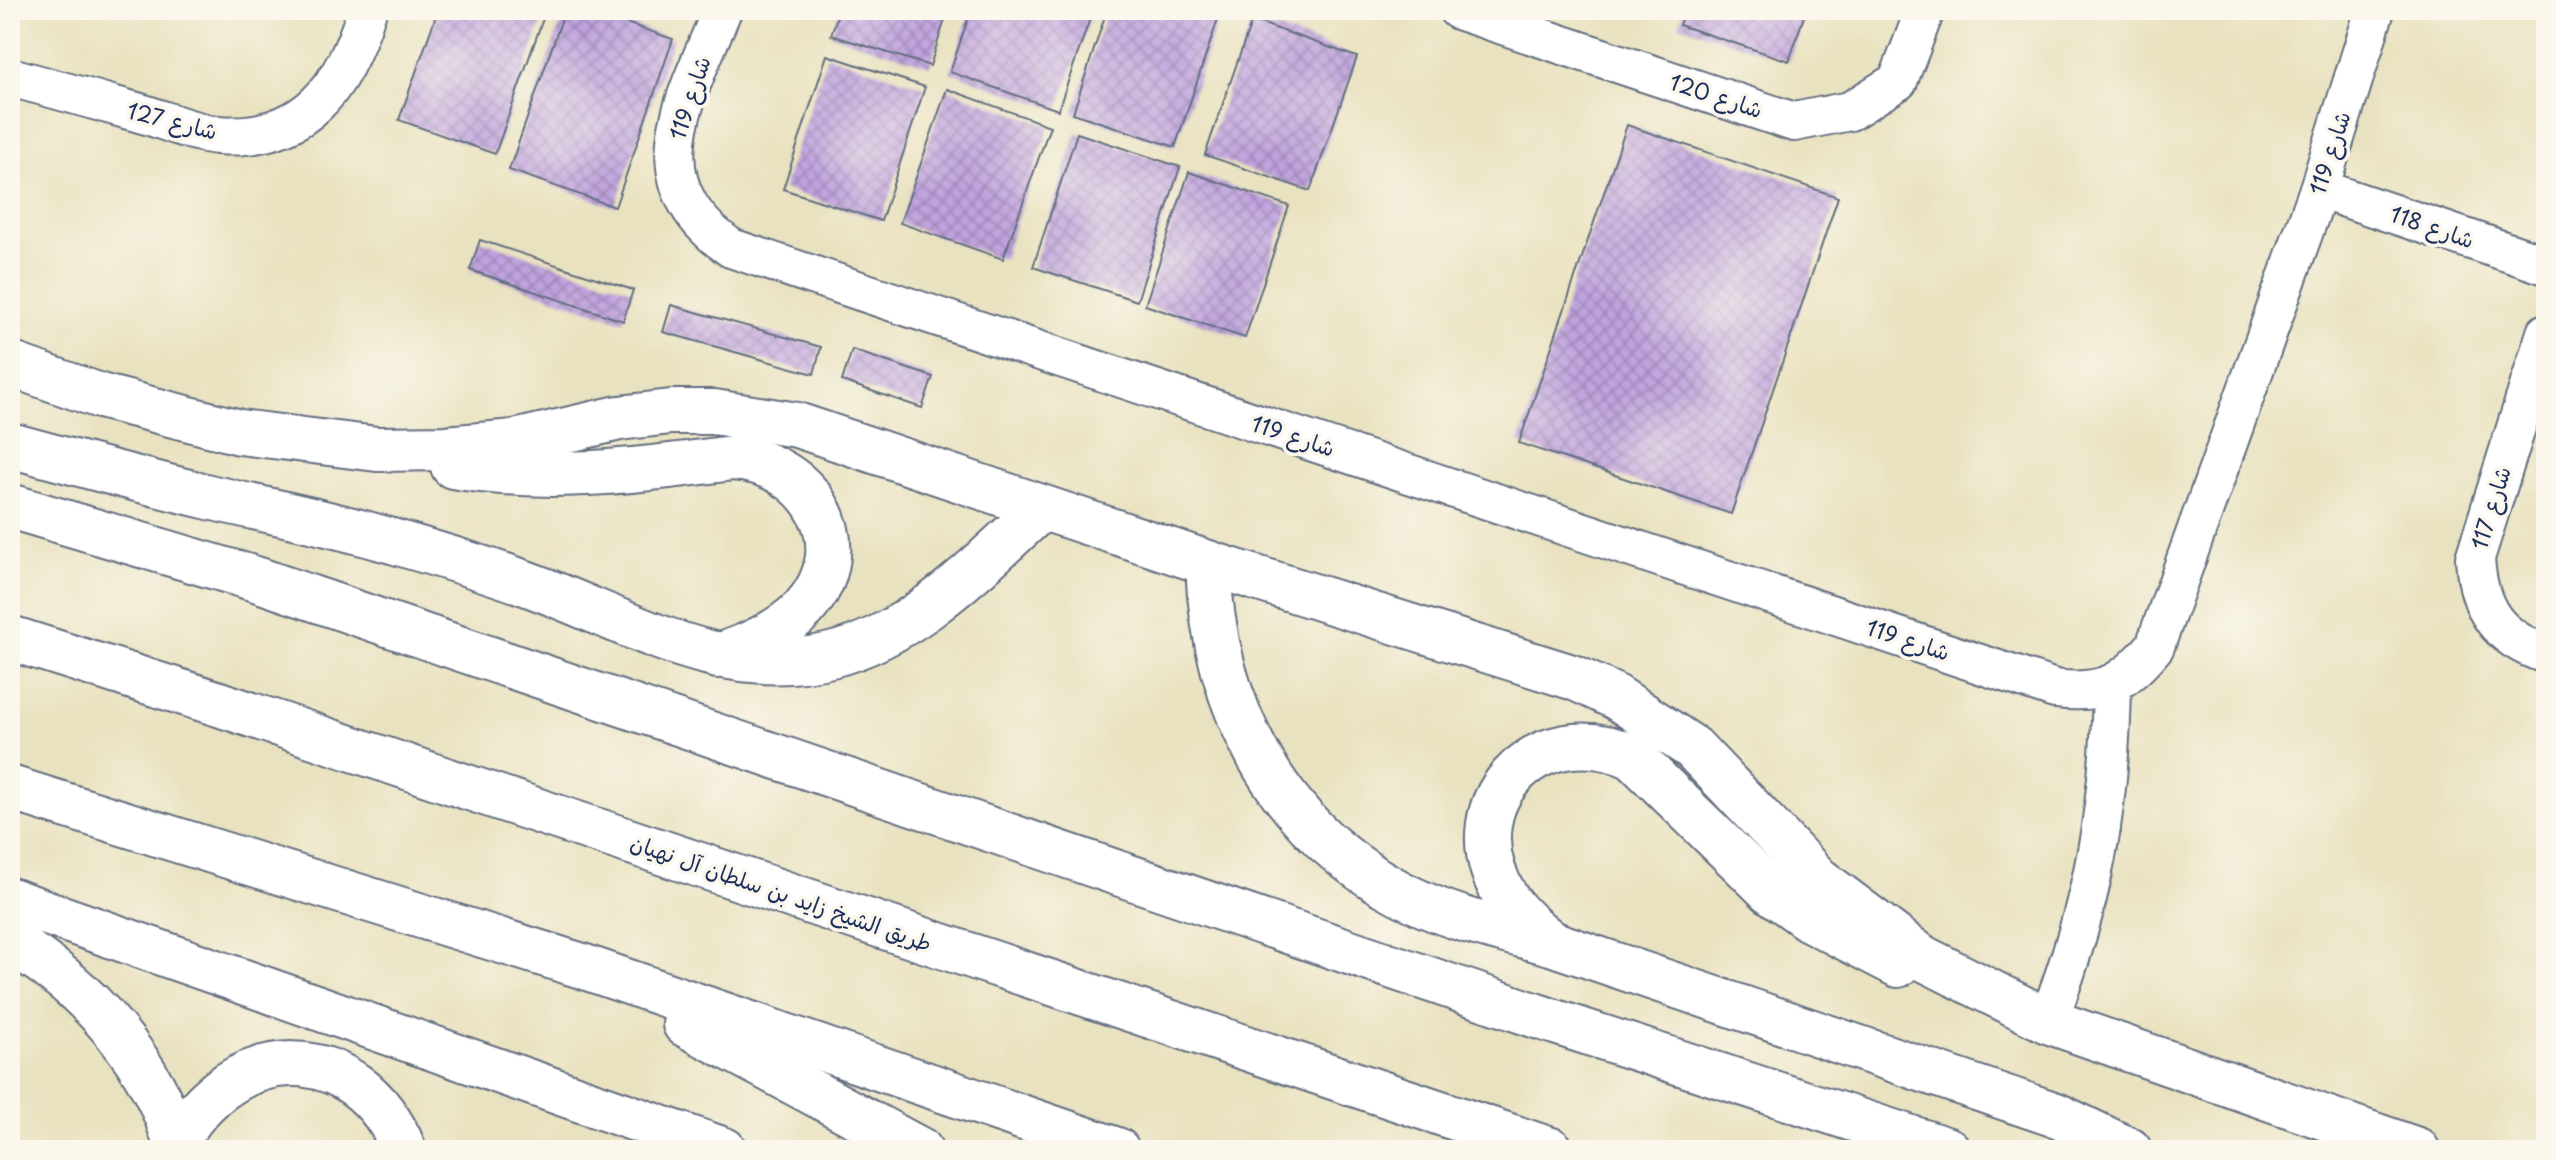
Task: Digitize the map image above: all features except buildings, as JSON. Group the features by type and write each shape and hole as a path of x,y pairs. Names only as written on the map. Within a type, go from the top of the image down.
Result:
{"main road":[{"path":"10,364 100,396 240,432 377,449 427,462 530,475 633,471 732,458 755,459 776,467 795,479 822,516 826,545 823,574 803,608 788,621 765,636 715,657"},
{"path":"377,449 446,448 515,442 619,418 714,412 797,425 1208,563 1575,678 1616,697 1693,748 1748,802 1790,851 1869,920 1923,958 1984,992 2048,1021 2417,1150"},
{"path":"10,445 460,561 715,657 792,662 868,644 934,603 1042,508"},
{"path":"10,506 259,580 1522,1011 1948,1150"},
{"path":"1208,563 1210,610 1218,657 1231,703 1268,772 1307,822 1341,854 1380,882 1423,904 1551,943 2056,1115 2129,1150"},
{"name":"طريق الشيخ زايد بن سلطان آل نهيان","path":"10,638 219,704 1551,1150"},
{"path":"1551,943 1522,918 1506,897 1488,846 1489,823 1507,780 1523,764 1565,744 1588,743 1611,747 1633,757 1734,859 1809,919 1893,963 1984,992"},
{"path":"10,788 582,966 1117,1150"},
{"path":"10,900 724,1150"},
{"path":"10,942 58,975 117,1035 154,1094 176,1147"},
{"path":"582,966 920,1150"},
{"path":"176,1147 189,1118 207,1097 229,1081 254,1069 281,1065 308,1066 336,1073 359,1086 379,1104 395,1126 404,1150"}],"street":[{"name":"شارع 127","path":"10,77 215,135 252,135 287,125 318,105 342,76 367,10"},
{"name":"شارع 119","path":"722,10 680,116 673,146 675,177 686,206 706,231 731,248 2055,689 2083,693 2112,685 2137,669 2155,646 2319,189 2375,10"},
{"name":"شارع 120","path":"1458,10 1794,122 1850,111 1898,81 1925,10"},
{"name":"شارع 118","path":"2319,189 2546,265"},
{"name":"شارع 117","path":"2546,333 2475,558 2476,579 2492,618 2522,646 2546,654"},
{"path":"2048,1021 2073,957 2105,823 2112,685"}]}
